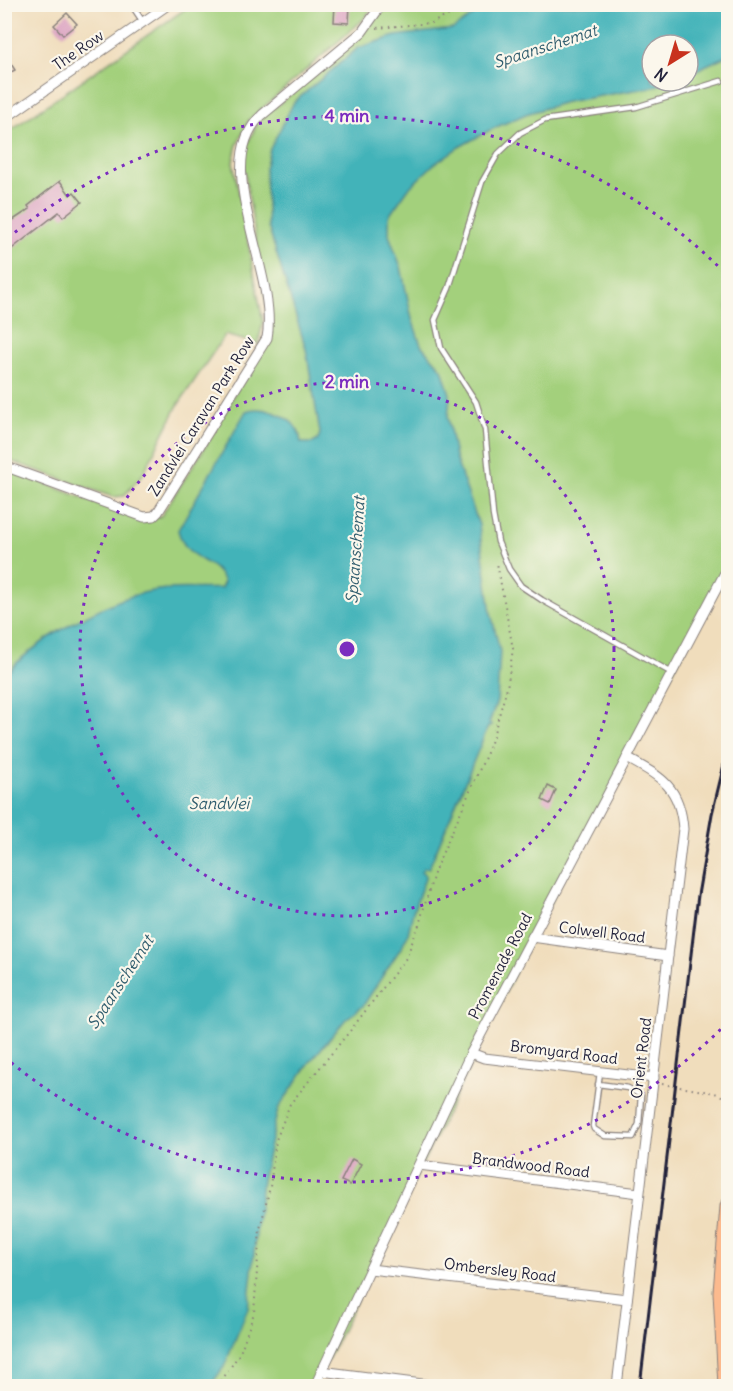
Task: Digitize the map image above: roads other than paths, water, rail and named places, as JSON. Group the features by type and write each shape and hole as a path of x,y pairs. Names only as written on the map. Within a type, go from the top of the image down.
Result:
{"main road":[{"path":"726,1386 725,1323 721,1292 729,1206"}],"street":[{"name":"The Row","path":"4,119 169,4"},
{"name":"Zandvlei Caravan Park Row","path":"4,466 144,517 154,516 158,512 267,338 268,309 241,164 246,136 252,124 262,115 362,32 382,4"},
{"name":"Promenade Road","path":"315,1386 471,1053 729,567"},
{"name":"Orient Road","path":"617,1386 683,829 682,814 671,787 660,777 627,758"},
{"name":"Colwell Road","path":"532,937 668,956"},
{"name":"Bromyard Road","path":"471,1053 484,1058 600,1071 654,1080"},
{"name":"Brandwood Road","path":"419,1165 639,1193"},
{"name":"Ombersley Road","path":"370,1269 627,1299"},
{"path":"321,1371 438,1386"}],"lane":[{"path":"131,4 143,22"},
{"path":"672,674 542,600 521,586 509,569 498,542 493,515 485,430 476,402 441,348 435,320 449,288 482,182 498,154 520,133 545,120 636,106 721,81"},
{"path":"598,1084 628,1088 641,1095 639,1124 633,1137 605,1136 594,1129 598,1084 600,1071"}],"water":[{"name":"Sandvlei","path":"502,5 728,5 728,55 700,68 700,33 640,33 640,89 566,102 526,114 492,129 459,147 433,165 408,189 389,216 389,235 401,267 412,319 421,345 442,369 450,394 448,418 455,457 479,525 491,613 500,651 497,701 489,723 492,725 488,727 429,868 424,868 421,872 425,874 425,878 408,934 401,948 363,1006 346,1019 310,1062 278,1109 262,1180 248,1308 224,1367 210,1386 5,1386 5,676 32,650 50,637 111,604 156,590 221,588 224,582 219,574 187,549 178,530 246,411 267,410 288,419 297,429 301,443 313,443 318,440 320,433 306,349 268,226 265,169 270,149 294,102 358,48 395,36 453,29 478,12"}],"railway":[{"path":"640,1386 698,895 712,814 728,748"}],"water label":[{"name":"Spaanschemat","path":"545,46"},
{"name":"Spaanschemat","path":"355,550"},
{"name":"Spaanschemat","path":"120,982"}]}
